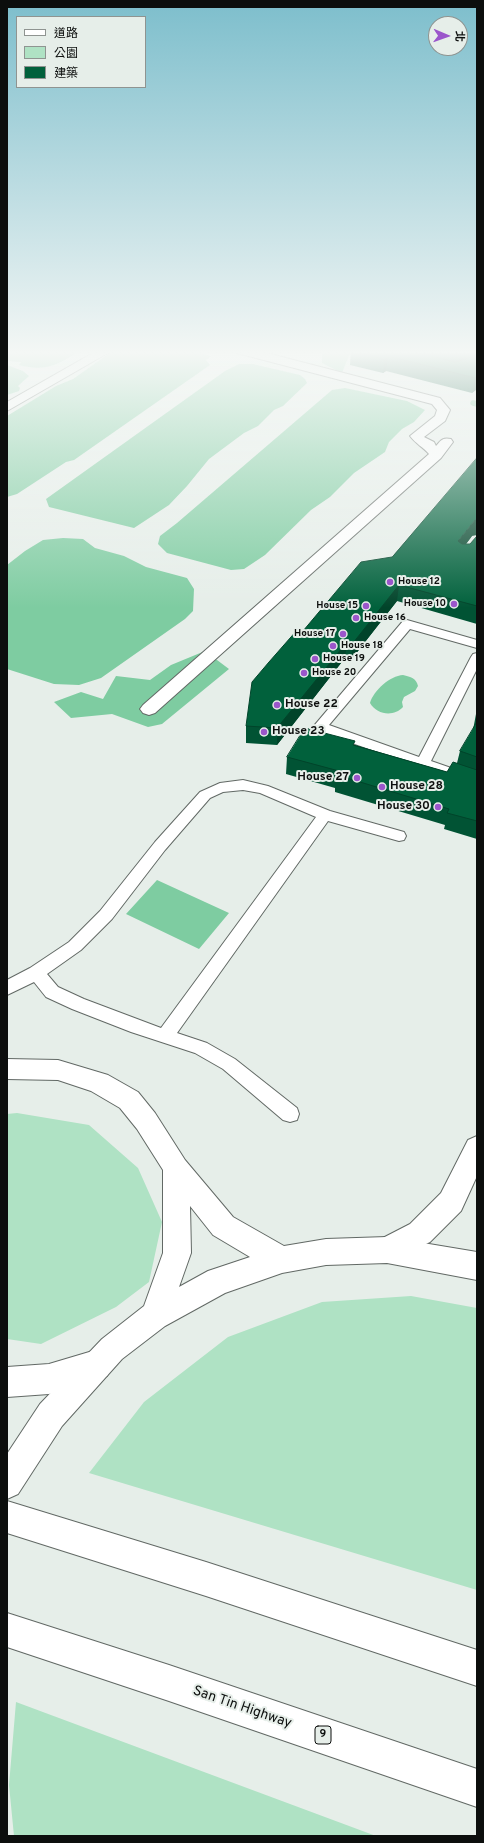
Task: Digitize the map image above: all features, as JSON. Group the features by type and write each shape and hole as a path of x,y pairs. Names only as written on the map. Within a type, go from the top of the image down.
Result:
{"main road":[{"path":"417,436 420,440 429,445 436,455"},
{"path":"149,709 436,455 446,442"},
{"path":"7,1069 58,1070 99,1084 130,1100 146,1121 176,1168 223,1226 282,1260"},
{"path":"387,1250 420,1233 451,1202 477,1148"},
{"path":"155,1316 177,1253 176,1168"},
{"path":"7,1483 51,1415 112,1349 155,1316 218,1281 282,1260 326,1252 387,1250 477,1266"},
{"path":"7,1382 49,1379 96,1365"},
{"path":"7,1517 206,1579 477,1668"},
{"name":"San Tin Highway","path":"7,1630 169,1683 477,1788"}],"lane":[{"path":"477,644 407,624 320,727 477,782"},
{"path":"423,763 477,657"},
{"path":"7,988 36,973 75,946 106,915 160,846 205,795 220,788 242,785 263,789 288,798 325,815 399,836"},
{"path":"165,1036 325,815"},
{"path":"36,973 52,992 107,1015 201,1048 229,1064 290,1114"}],"green space":[{"path":"17,1113 89,1125 138,1168 162,1222 149,1282 116,1307 41,1344 7,1339 7,1114"},
{"path":"411,1296 477,1308 477,1590 89,1473 144,1402 228,1337 322,1302"},
{"path":"16,1702 376,1836 14,1836 9,1785"}],"shaded area":[{"path":"7,436 108,436 74,460 66,462 17,494 7,497"},
{"path":"134,436 240,436 209,459 169,505 134,528 49,507 46,499"},
{"path":"278,436 395,436 389,442 385,452 354,473 330,497 311,510 265,555 244,569 231,570 167,553 158,544 160,536"},
{"path":"63,538 83,539 95,548 124,556 146,567 187,578 194,589 193,611 185,619 101,678 79,685 54,684 7,669 7,565 25,551 43,540"},
{"path":"205,651 229,669 162,724 148,727 112,714 71,718 54,702 81,692 103,699 116,676 150,680 171,665"},
{"path":"403,675 413,678 418,686 415,691 404,697 402,702 403,707 395,712 386,713 373,707 370,703 372,698 383,684 393,678"},
{"path":"157,880 229,913 199,949 126,914"}],"building":[{"path":"477,458 477,519 458,541 462,544 470,544 477,536 477,606 399,585 353,643 347,642 277,728 246,726 252,682 269,662 298,629 303,631 361,562 392,557"},
{"path":"477,722 477,757 460,751"},
{"path":"305,728 355,741 353,745 447,772 453,762 477,770 477,821 447,813 449,809 337,775 339,771 287,757"}],"place":[{"name":"House 12","path":"390,582"},
{"name":"House 10","path":"454,604"},
{"name":"House 15","path":"366,606"},
{"name":"House 16","path":"356,618"},
{"name":"House 17","path":"343,634"},
{"name":"House 18","path":"333,646"},
{"name":"House 19","path":"315,659"},
{"name":"House 20","path":"304,673"},
{"name":"House 22","path":"277,705"},
{"name":"House 23","path":"264,732"},
{"name":"House 27","path":"357,778"},
{"name":"House 28","path":"382,787"},
{"name":"House 30","path":"438,807"}]}
